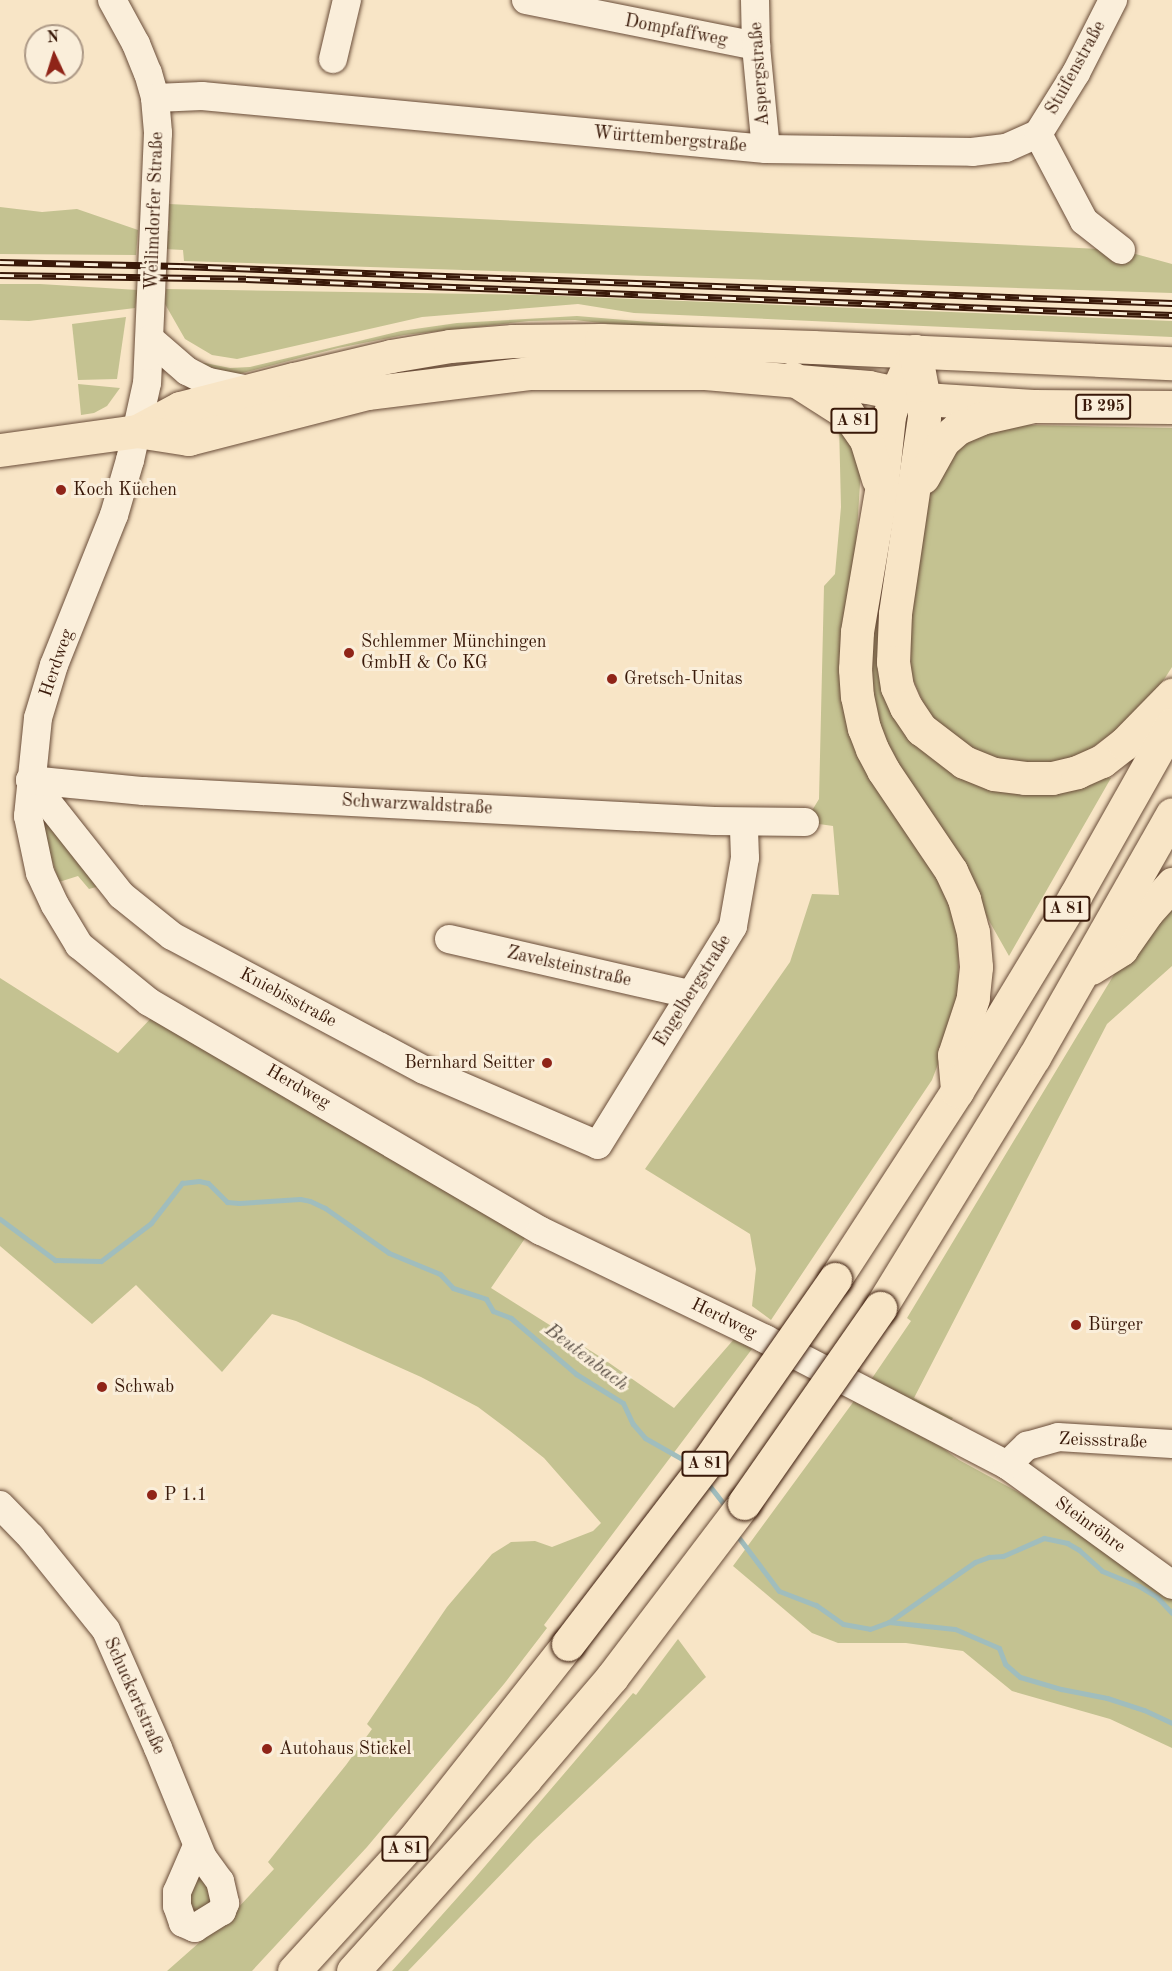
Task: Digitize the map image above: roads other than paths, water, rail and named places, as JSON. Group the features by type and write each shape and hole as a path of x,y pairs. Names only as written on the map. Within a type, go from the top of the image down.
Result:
{"main road":[{"path":"529,373 551,358 556,351 554,339"},
{"path":"137,431 180,408 415,352 450,346 554,339 915,351 1172,363"},
{"name":"A 81","path":"911,503 922,432 910,396 915,351"},
{"path":"0,450 137,431 188,439 367,393 529,373 693,372 792,378 910,396"},
{"name":"A 81","path":"792,378 848,414 857,425 866,440 881,491"},
{"name":"A 81","path":"910,396 890,416 881,491 856,632 857,696 864,728 872,749 883,770 951,871 964,899 973,932 976,966 973,998 954,1055 957,1091"},
{"name":"B 295","path":"910,396 1034,406 1172,407"},
{"path":"1034,406 981,418 958,428 943,441 911,503 895,614 893,662 897,687 906,707 921,729 964,762 994,774 1025,778 1052,777 1077,772 1102,761 1157,725 1172,695"},
{"name":"A 81","path":"294,1971 414,1839 568,1644 708,1461 835,1279 957,1091 1075,896 1157,725"},
{"name":"A 81","path":"353,1971 525,1779 612,1677 744,1503 880,1308 1034,1057 1172,814"},
{"path":"1082,974 1121,949 1147,912 1172,884"}],"street":[{"name":"Weilimdorfer Straße","path":"112,0 136,44 148,73 155,98 158,133 147,383 137,431"},
{"path":"333,59 347,0"},
{"name":"Dompfaffweg","path":"526,0 756,46"},
{"name":"Aspergstraße","path":"755,0 756,46 766,149"},
{"name":"Stuifenstraße","path":"1038,134 1076,74 1113,0"},
{"name":"Württembergstraße","path":"155,98 202,96 766,149 972,152 1006,148 1038,134"},
{"path":"1038,134 1084,221 1121,250"},
{"path":"150,339 187,371 209,382 251,390"},
{"name":"Herdweg","path":"137,431 114,515 58,656 38,718 30,780 28,816 40,873 55,905 79,945 149,1002 541,1231 765,1339 1008,1465"},
{"name":"Schwarzwaldstraße","path":"30,780 143,791 744,822 804,822"},
{"name":"Kniebisstraße","path":"30,780 121,895 172,936 424,1070 598,1145"},
{"name":"Engelbergstraße","path":"598,1145 733,926 745,858 744,822"},
{"name":"Zavelsteinstraße","path":"448,939 690,994"},
{"name":"Zeissstraße","path":"1008,1465 1027,1446 1058,1437 1172,1444"},
{"name":"Steinröhre","path":"1008,1465 1172,1585"},
{"name":"Schuckertstraße","path":"0,1505 31,1537 106,1630 197,1846"}],"waterway":[{"name":"Beutenbach","path":"0,1219 55,1260 101,1261 151,1223 182,1183 199,1181 208,1183 227,1202 300,1199 310,1201 325,1208 389,1253 440,1274 453,1288 486,1299 493,1311 511,1318 576,1374 623,1403 633,1424 645,1438 691,1464"},
{"name":"Beutenbach","path":"705,1480 727,1508"},
{"name":"Beutenbach","path":"736,1534 779,1591 816,1605 843,1624 870,1629 889,1622 975,1562 989,1557 1003,1556 1044,1538 1067,1543 1079,1550 1102,1571 1139,1586 1157,1597 1172,1613"},
{"path":"889,1622 955,1629 999,1648 1005,1664 1020,1677 1061,1689 1107,1698 1144,1710 1172,1723"}],"railway":[{"path":"0,262 180,266 1172,303"},
{"path":"0,275 246,279 1172,315"}],"place":[{"name":"Koch Küchen","path":"61,490"},
{"name":"Schlemmer Münchingen GmbH & Co KG","path":"349,653"},
{"name":"Gretsch-Unitas","path":"612,679"},
{"name":"Bernhard Seitter","path":"547,1063"},
{"name":"Bürger","path":"1076,1325"},
{"name":"Schwab","path":"102,1387"},
{"name":"P 1.1","path":"152,1495"},
{"name":"Autohaus Stickel","path":"267,1749"}]}
